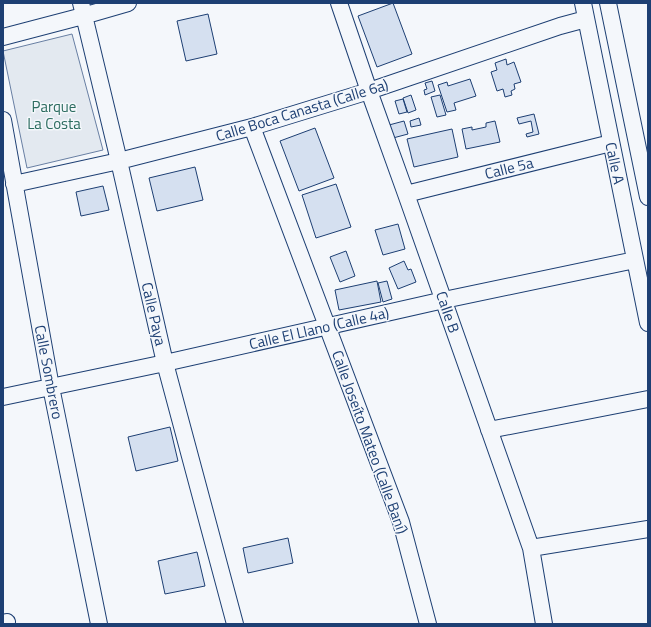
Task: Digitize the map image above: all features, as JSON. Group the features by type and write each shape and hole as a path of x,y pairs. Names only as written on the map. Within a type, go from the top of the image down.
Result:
{"street":[{"path":"3,37 82,10 128,3"},
{"name":"Calle B","path":"339,3 531,548 544,624"},
{"name":"Calle A","path":"582,3 648,323"},
{"path":"608,3 648,197"},
{"name":"Calle Paya","path":"82,10 119,161 165,363 235,624"},
{"name":"Calle Boca Canasta (Calle 6a)","path":"14,184 119,161 252,127 369,91 560,26 586,19"},
{"name":"Calle Sombrero","path":"3,120 51,387 99,624"},
{"name":"Calle Joseíto Mateo (Calle Baní)","path":"252,127 401,522 428,624"},
{"name":"Calle 5a","path":"406,194 611,143"},
{"name":"Calle El Llano (Calle 4a)","path":"3,397 165,363 444,300 635,260"},
{"path":"489,430 648,400"},
{"path":"531,548 648,529"}],"green space":[{"name":"Parque La Costa","path":"72,34 103,150 27,168 3,51"}],"building":[{"path":"393,3 412,54 377,67 358,16"},
{"path":"208,14 217,54 186,61 177,21"},
{"path":"506,59 507,65 514,62 521,82 514,84 515,89 511,91 512,95 505,97 503,89 497,91 491,72 497,70 495,63"},
{"path":"470,79 476,96 454,103 456,110 447,112 438,85 447,82 448,86"},
{"path":"432,81 435,91 425,95 424,90 427,89 425,83"},
{"path":"411,95 416,110 408,113 403,98"},
{"path":"440,95 446,115 437,117 431,97"},
{"path":"403,99 407,112 399,114 395,101"},
{"path":"534,114 539,134 527,137 526,134 533,132 531,121 519,124 517,118"},
{"path":"419,118 421,125 411,127 410,121"},
{"path":"404,121 408,134 393,138 389,125"},
{"path":"495,121 500,142 466,149 462,129 472,127 472,130 486,127 486,123"},
{"path":"315,128 334,178 299,191 280,141"},
{"path":"452,129 458,157 414,167 407,139"},
{"path":"195,167 203,200 157,211 149,178"},
{"path":"336,184 351,227 316,238 302,195"},
{"path":"103,186 109,210 81,216 76,192"},
{"path":"398,224 405,249 383,255 375,230"},
{"path":"346,251 355,276 340,282 330,257"},
{"path":"404,261 408,270 411,269 416,282 398,289 389,268"},
{"path":"377,281 381,302 339,310 335,290"},
{"path":"387,281 392,299 383,302 378,283"},
{"path":"170,427 178,461 136,471 128,437"},
{"path":"288,538 293,563 248,573 243,548"},
{"path":"197,552 205,586 165,594 158,561"}]}
